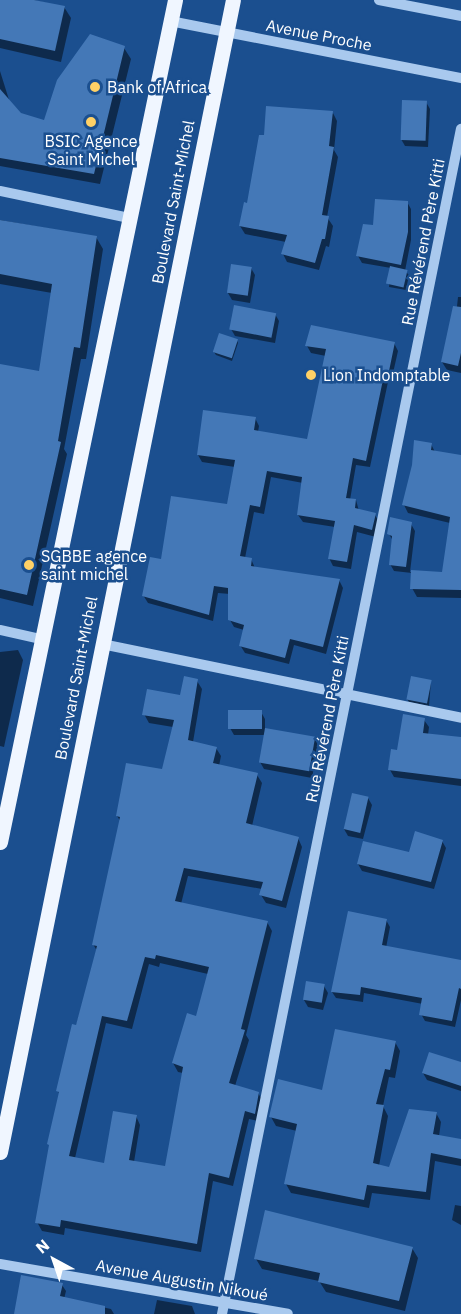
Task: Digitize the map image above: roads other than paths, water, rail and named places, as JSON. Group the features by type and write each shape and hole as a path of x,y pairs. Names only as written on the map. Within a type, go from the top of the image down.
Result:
{"main road":[{"path":"0,842 174,0"},
{"name":"Boulevard Saint-Michel","path":"0,1152 233,0"}],"street":[{"path":"379,0 461,16"},
{"name":"Avenue Proche","path":"170,21 461,78"},
{"name":"Rue Révérend Père Kitti","path":"222,1314 461,129"},
{"path":"0,191 129,218"},
{"path":"0,630 41,639"},
{"path":"102,644 461,718"},
{"name":"Avenue Augustin Nikoué","path":"0,1264 224,1301 288,1314"}],"place":[{"name":"Bank of Africa","path":"95,87"},
{"name":"BSIC Agence Saint Michel","path":"91,122"},
{"name":"Lion Indomptable","path":"311,375"},
{"name":"SGBBE agence saint michel","path":"29,565"}]}
